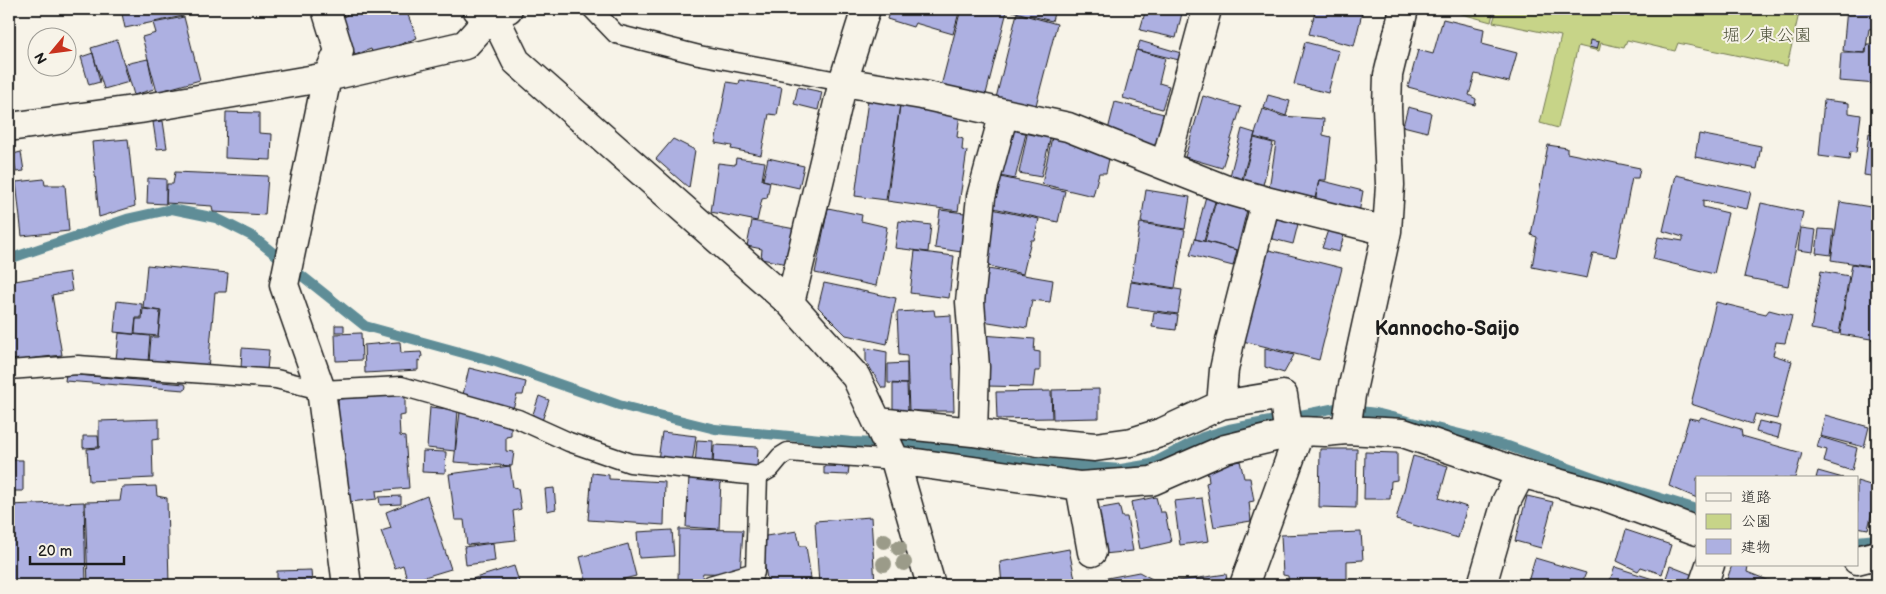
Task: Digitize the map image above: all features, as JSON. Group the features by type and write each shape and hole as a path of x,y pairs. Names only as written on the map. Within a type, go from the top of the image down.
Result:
{"street":[{"path":"326,9 339,51 327,77 284,285 321,390 348,585"},
{"path":"790,303 843,82 866,9"},
{"path":"1166,165 1207,9"},
{"path":"1346,430 1350,395 1387,230 1390,186 1387,107 1388,75 1404,9"},
{"path":"9,127 140,109 327,77 465,45 493,10 516,61 790,303 856,377 895,460 931,585"},
{"path":"843,82 922,95 1068,127 1224,189 1387,230"},
{"path":"973,432 975,367 970,302 981,197 1004,113"},
{"path":"1221,405 1224,370 1231,337 1266,201"},
{"path":"878,422 973,432 1038,442 1095,447 1132,442 1155,435 1221,405 1283,395 1295,433 1244,585"},
{"path":"895,460 1080,486 1152,481 1225,450 1295,433 1346,430 1403,433 1521,473 1601,495 1696,531"},
{"path":"1482,585 1506,502 1521,473"},
{"path":"1080,486 1092,552"},
{"path":"1858,560 1877,555"},
{"path":"1703,585 1710,566"}],"lane":[{"path":"592,9 616,34 699,55 843,82"},
{"path":"9,370 78,364 276,379 321,390 401,386 518,420 569,442 630,463 758,476 770,469 780,457 788,452 895,460"},
{"path":"710,585 755,572 758,476"}],"green space":[{"path":"1444,9 1494,9 1491,22"},
{"name":"堀ノ東公園","path":"1497,9 1800,9 1787,66 1678,43 1675,51 1627,40 1624,48 1601,43 1599,51 1578,46 1558,128 1540,123 1561,36 1493,22"}],"building":[{"path":"121,9 181,9 183,16 125,28"},
{"path":"345,9 411,9 406,10 417,38 373,55 371,49 355,55 341,18 347,15"},
{"path":"890,9 960,9 953,34 915,23 913,27 887,19"},
{"path":"961,9 999,9 1007,11 985,98 941,86"},
{"path":"1003,9 1055,9 1052,21"},
{"path":"1146,9 1183,9 1176,38 1140,30"},
{"path":"1316,9 1363,9 1354,46 1309,34"},
{"path":"1847,9 1875,9 1874,28 1869,29 1865,53 1843,51"},
{"path":"1877,12 1877,84 1839,81 1841,53 1866,53 1867,44 1874,44"},
{"path":"1017,13 1057,24 1035,109 996,98"},
{"path":"184,17 200,80 157,92 142,37 156,33 153,23"},
{"path":"1443,19 1484,29 1482,44 1517,53 1509,82 1475,74 1469,95 1476,99 1475,105 1408,87 1418,50 1433,54"},
{"path":"117,40 129,82 104,89 91,48"},
{"path":"1590,40 1599,42 1597,49 1589,47"},
{"path":"1140,41 1181,53 1179,60 1137,50"},
{"path":"1305,42 1339,51 1328,93 1294,84"},
{"path":"1136,50 1165,58 1159,83 1169,86 1162,109 1123,98"},
{"path":"93,53 100,82 89,85 81,57"},
{"path":"148,59 154,89 134,95 125,64"},
{"path":"740,80 782,87 777,115 769,114 761,155 731,149 732,146 715,143 727,82 739,84"},
{"path":"798,87 822,92 818,110 794,104"},
{"path":"1268,95 1290,101 1286,116 1264,108"},
{"path":"1203,96 1241,107 1222,168 1185,157"},
{"path":"868,100 900,104 886,200 855,196"},
{"path":"1824,100 1849,103 1849,113 1861,115 1856,153 1850,152 1849,160 1819,156"},
{"path":"1874,101 1877,101 1877,131 1870,131"},
{"path":"1115,102 1164,114 1156,146 1107,134"},
{"path":"900,106 960,114 957,137 963,139 962,150 967,151 958,211 887,201"},
{"path":"1408,107 1431,113 1427,132 1403,126"},
{"path":"1263,109 1282,116 1324,119 1323,135 1331,137 1326,180 1319,180 1315,198 1269,189 1276,143 1254,137"},
{"path":"226,112 259,113 259,133 272,134 271,160 225,158"},
{"path":"163,121 167,148 157,149 153,122"},
{"path":"1008,125 1027,129 1015,179 995,175"},
{"path":"1242,129 1255,133 1242,179 1230,176"},
{"path":"1028,130 1051,135 1041,177 1019,173"},
{"path":"1869,133 1877,134 1877,177 1864,175"},
{"path":"1699,134 1761,146 1757,169 1695,157"},
{"path":"1052,137 1097,146 1110,154 1106,173 1099,173 1093,196 1042,184"},
{"path":"1254,138 1273,143 1263,185 1243,180"},
{"path":"128,139 135,206 99,217 92,142"},
{"path":"673,139 695,150 689,188 656,159"},
{"path":"1548,145 1567,148 1567,153 1640,168 1638,178 1632,178 1616,257 1593,253 1587,278 1532,267 1537,237 1531,235"},
{"path":"21,152 24,171 16,172 13,154"},
{"path":"736,158 765,162 762,180 770,182 767,198 762,199 757,221 711,212 718,163 735,165"},
{"path":"768,158 804,166 799,188 763,180"},
{"path":"175,172 268,176 265,215 213,212 212,206 166,203 167,184 173,184"},
{"path":"1676,175 1751,192 1747,209 1703,200 1703,207 1728,213 1714,274 1653,259 1658,237 1683,241 1683,237 1663,231"},
{"path":"996,176 1065,191 1058,222 989,207"},
{"path":"148,178 166,179 166,204 147,203"},
{"path":"44,179 45,185 65,185 69,231 22,236 16,182"},
{"path":"1319,180 1363,191 1359,213 1315,203"},
{"path":"1146,190 1190,197 1185,229 1141,222"},
{"path":"1206,196 1216,198 1204,241 1195,239"},
{"path":"1216,201 1247,210 1237,250 1205,241"},
{"path":"1840,202 1877,208 1877,267 1831,260"},
{"path":"1761,203 1803,212 1788,286 1744,277"},
{"path":"828,208 862,215 861,221 887,227 876,286 815,273"},
{"path":"992,209 1039,219 1034,240 1031,240 1023,274 984,265"},
{"path":"940,210 973,214 968,253 935,248"},
{"path":"1274,217 1298,224 1293,244 1269,238"},
{"path":"752,221 795,229 788,264 761,259 762,249 747,246"},
{"path":"899,221 931,225 928,252 895,248"},
{"path":"1140,223 1185,230 1175,288 1131,281"},
{"path":"1801,228 1816,230 1813,252 1798,250"},
{"path":"1819,229 1834,230 1831,255 1816,253"},
{"path":"1328,230 1344,235 1339,252 1322,248"},
{"path":"1195,239 1237,250 1233,266 1190,255"},
{"path":"1265,249 1342,268 1319,360 1243,341"},
{"path":"915,251 954,256 949,298 910,293"},
{"path":"1852,264 1877,268 1877,340 1840,334"},
{"path":"147,265 228,273 226,292 215,292 208,369 149,362 151,337 158,337 161,311 143,308"},
{"path":"988,269 1053,280 1050,302 1032,300 1027,328 982,321"},
{"path":"1821,271 1849,276 1839,334 1811,329"},
{"path":"69,272 72,291 52,295 62,355 9,361 9,282"},
{"path":"1131,282 1182,290 1178,314 1127,307"},
{"path":"824,283 896,298 887,344 846,335 818,307"},
{"path":"117,301 142,304 141,318 136,318 134,334 114,332"},
{"path":"1716,302 1766,314 1769,310 1792,316 1785,343 1776,342 1773,355 1792,361 1777,419 1755,414 1752,424 1691,404"},
{"path":"143,309 160,311 158,336 135,334 136,319 142,319"},
{"path":"934,310 935,316 951,315 954,411 909,411 907,356 899,355 897,312"},
{"path":"1154,312 1178,315 1176,330 1152,327"},
{"path":"335,325 344,325 344,332 335,332"},
{"path":"119,333 150,336 148,362 116,359"},
{"path":"361,333 362,360 336,361 335,334"},
{"path":"982,335 1035,339 1034,351 1040,352 1040,371 1035,371 1033,387 986,386"},
{"path":"400,342 401,353 421,352 422,356 420,361 418,360 418,370 365,373 364,345"},
{"path":"242,348 269,350 267,370 241,369"},
{"path":"866,348 887,352 886,388 882,388 866,361"},
{"path":"1265,348 1294,355 1284,373 1265,367"},
{"path":"907,363 907,384 888,383 888,364"},
{"path":"469,368 526,382 523,395 517,395 512,412 462,399"},
{"path":"66,374 185,384 186,386 185,390 65,381"},
{"path":"893,384 907,384 908,411 893,410"},
{"path":"1099,389 1099,418 1053,419 1052,390"},
{"path":"1051,391 1052,418 997,419 996,392"},
{"path":"405,393 405,415 399,416 400,436 405,437 409,488 376,491 377,499 341,503 338,399"},
{"path":"539,396 549,400 542,421 532,417"},
{"path":"430,407 458,410 455,451 427,448"},
{"path":"460,412 511,425 511,436 506,437 506,451 514,452 512,466 454,462"},
{"path":"1825,415 1869,427 1864,447 1820,436"},
{"path":"1701,417 1741,429 1742,436 1802,453 1796,476 1696,476 1696,498 1669,486 1689,418 1699,420"},
{"path":"159,419 159,439 152,440 153,478 89,481 87,449 99,448 99,421"},
{"path":"1759,421 1781,426 1778,438 1756,432"},
{"path":"662,432 696,436 692,464 658,460"},
{"path":"83,436 98,436 99,447 83,448"},
{"path":"1820,437 1857,448 1852,471 1824,462 1827,450 1817,447"},
{"path":"697,440 713,441 712,465 695,464"},
{"path":"714,445 758,447 757,468 713,467"},
{"path":"1320,449 1357,449 1356,508 1319,507"},
{"path":"423,451 446,452 445,473 422,472"},
{"path":"1365,452 1397,453 1397,480 1391,481 1390,499 1364,499"},
{"path":"1413,456 1448,466 1439,498 1467,507 1458,538 1396,520"},
{"path":"9,460 23,460 23,491 9,491"},
{"path":"1240,461 1244,478 1250,478 1254,501 1249,502 1251,521 1214,527 1206,483 1209,482 1207,467"},
{"path":"510,466 513,487 518,488 521,509 513,511 516,540 467,545 464,520 455,520 449,474"},
{"path":"824,466 849,467 848,475 824,474"},
{"path":"1818,471 1836,476 1817,476"},
{"path":"592,473 609,475 609,479 665,482 664,525 588,520"},
{"path":"689,477 721,479 719,529 686,527"},
{"path":"1858,481 1877,487 1868,529 1858,527"},
{"path":"156,486 157,496 167,498 169,585 88,585 85,502 120,501 122,487"},
{"path":"554,488 556,509 547,511 545,489"},
{"path":"401,496 401,504 380,505 379,497"},
{"path":"427,496 451,569 408,582 403,565 395,568 381,531 391,528 386,512"},
{"path":"1527,496 1553,502 1541,548 1515,541"},
{"path":"1156,497 1160,512 1165,512 1171,542 1140,549 1131,502"},
{"path":"1202,498 1209,541 1180,545 1174,501"},
{"path":"84,502 86,585 9,585 9,505"},
{"path":"1119,505 1122,517 1127,517 1133,551 1104,554 1096,509"},
{"path":"871,517 875,585 819,585 815,521"},
{"path":"679,529 743,530 740,574 703,573 701,582 678,581"},
{"path":"672,530 674,556 639,558 637,532"},
{"path":"1626,530 1671,545 1662,574 1641,567 1638,571 1617,561"},
{"path":"797,531 800,546 806,546 812,585 768,585 760,537"},
{"path":"1361,532 1363,560 1347,561 1347,585 1289,585 1288,576 1283,575 1281,535"},
{"path":"493,543 495,561 466,565 464,547"},
{"path":"628,544 636,576 620,580 621,585 587,585 580,557"},
{"path":"1069,549 1075,579 1069,580 1070,585 1002,585 1000,562"},
{"path":"1535,558 1586,573 1581,585 1527,585"},
{"path":"514,566 520,585 474,585 472,579"},
{"path":"1670,566 1693,575 1689,585 1666,578"},
{"path":"1732,566 1748,566 1747,572 1775,583 1775,585 1725,585"},
{"path":"1615,567 1656,580 1655,585 1608,585"},
{"path":"311,570 312,585 277,585 277,571"},
{"path":"1139,572 1152,579 1154,585 1103,585 1102,579"},
{"path":"1226,574 1228,585 1172,585 1172,582"}],"waterway":[{"path":"9,259 127,219 172,209 216,218 252,236 365,326 496,362 619,405 715,429 852,442 922,445 1025,462 1121,469 1151,464 1203,437 1229,429 1336,408 1376,413 1508,446 1604,481 1696,509"},
{"path":"1858,541 1877,539"}],"district":[{"name":"Kannocho-Saijo","path":"1447,328"}]}
